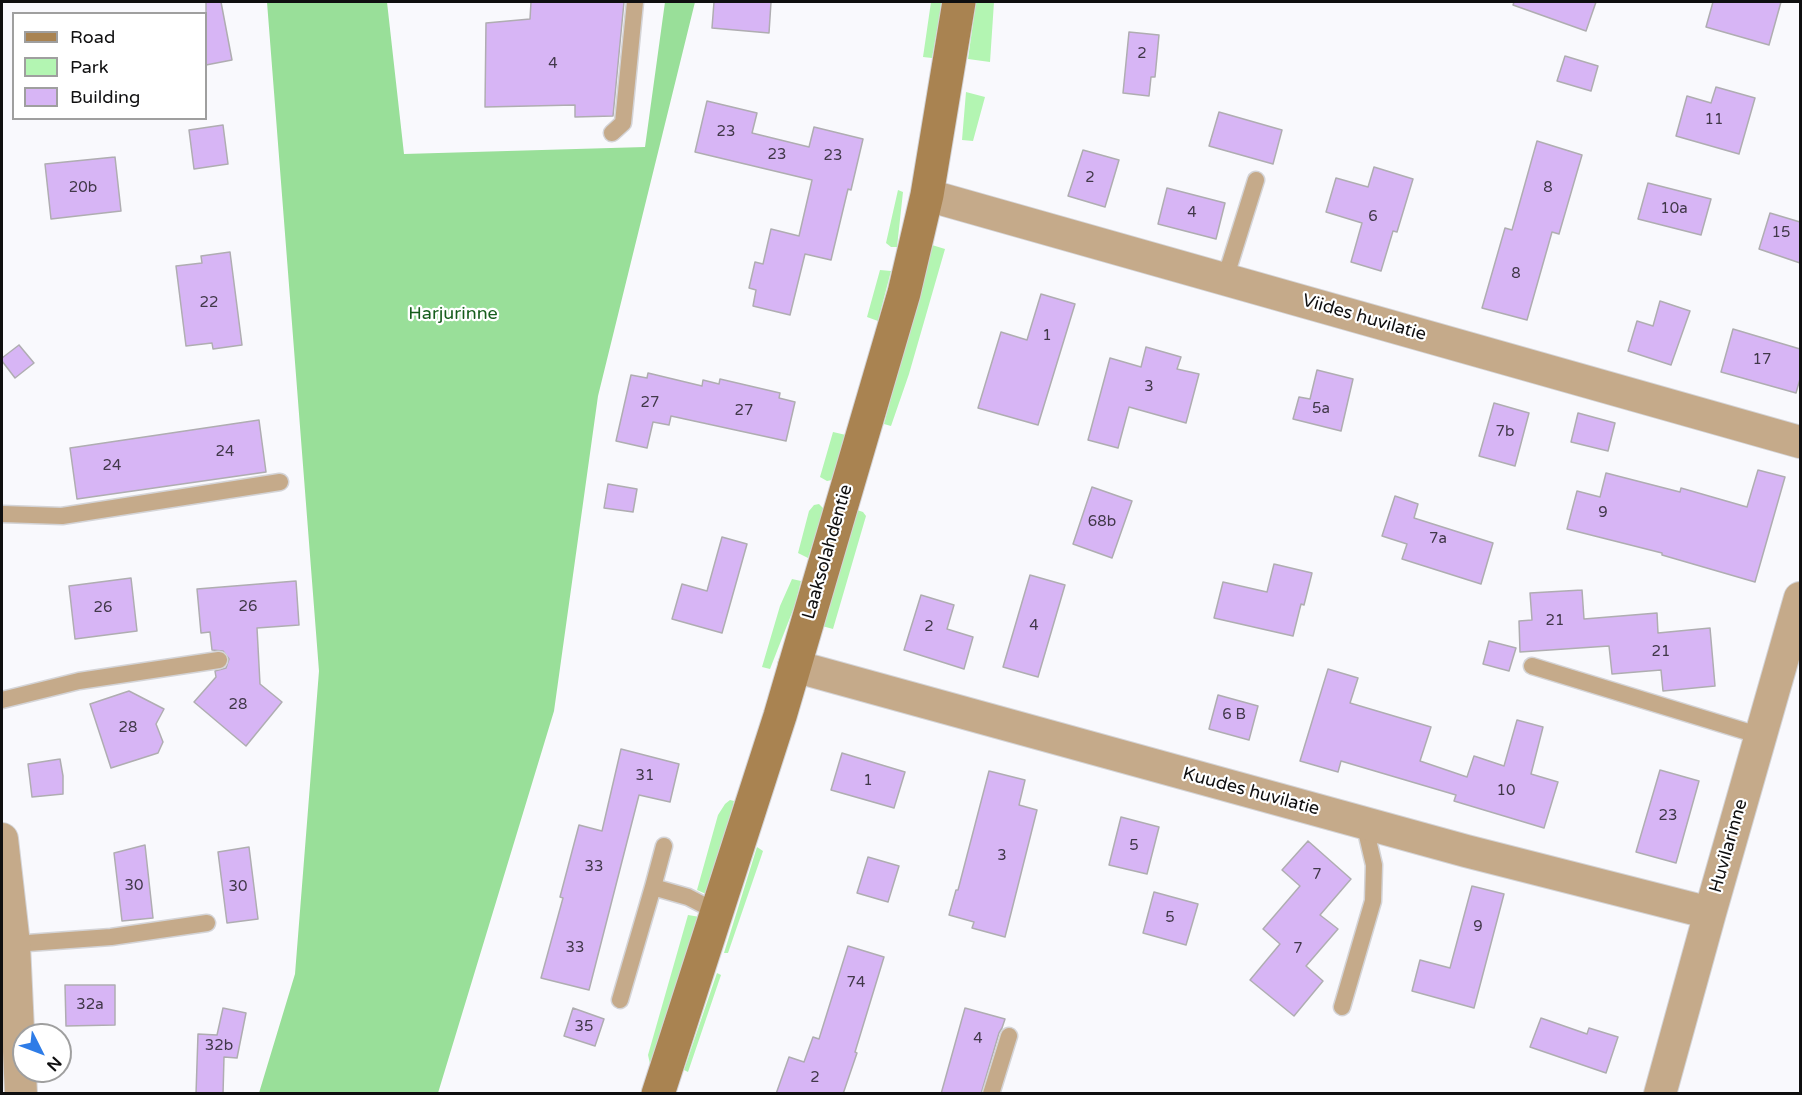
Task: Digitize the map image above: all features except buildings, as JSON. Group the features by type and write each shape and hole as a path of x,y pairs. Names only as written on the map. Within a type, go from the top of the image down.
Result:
{"street":[{"name":"Laaksolahdentie","path":"658,1094 794,666 904,293 927,195 959,2"},
{"name":"Viides huvilatie","path":"927,195 1800,442"},
{"name":"Huvilarinne","path":"1660,1094 1800,598"},
{"name":"Kuudes huvilatie","path":"794,666 1364,823 1710,913"},
{"path":"2,849 4,887 14,944 21,1094"}],"lane":[{"path":"612,133 623,123 635,2"},
{"path":"1225,279 1256,180"},
{"path":"2,514 62,516 280,482"},
{"path":"2,700 79,681 219,660"},
{"path":"1532,666 1761,736"},
{"path":"1342,1007 1373,901 1374,865 1364,823"},
{"path":"620,1000 664,846"},
{"path":"653,886 688,897 717,912"},
{"path":"14,944 111,937 207,923"},
{"path":"991,1094 1009,1036"}],"green space":[{"name":"Harjurinne","path":"267,2 387,2 404,154 645,147 665,2 695,2 598,396 554,711 438,1093 259,1093 295,974 319,671"},
{"path":"931,2 941,2 932,58 923,57"},
{"path":"976,2 994,2 990,62 968,59"},
{"path":"966,92 985,97 973,141 962,140"},
{"path":"898,190 903,192 897,247 891,247 886,243"},
{"path":"932,245 945,249 909,374 891,426 884,424"},
{"path":"880,270 891,271 878,321 867,317"},
{"path":"833,432 846,435 832,480 827,481 820,477"},
{"path":"819,504 824,509 808,558 798,553 809,511 814,505"},
{"path":"857,510 866,516 833,629 822,626"},
{"path":"792,579 801,581 795,605 770,669 762,667 780,606"},
{"path":"730,800 734,801 728,827 708,895 697,890 718,815"},
{"path":"757,847 763,851 728,953 724,953"},
{"path":"688,915 700,917 654,1058 650,1064 648,1055"},
{"path":"717,973 721,975 688,1072 684,1070"}]}
